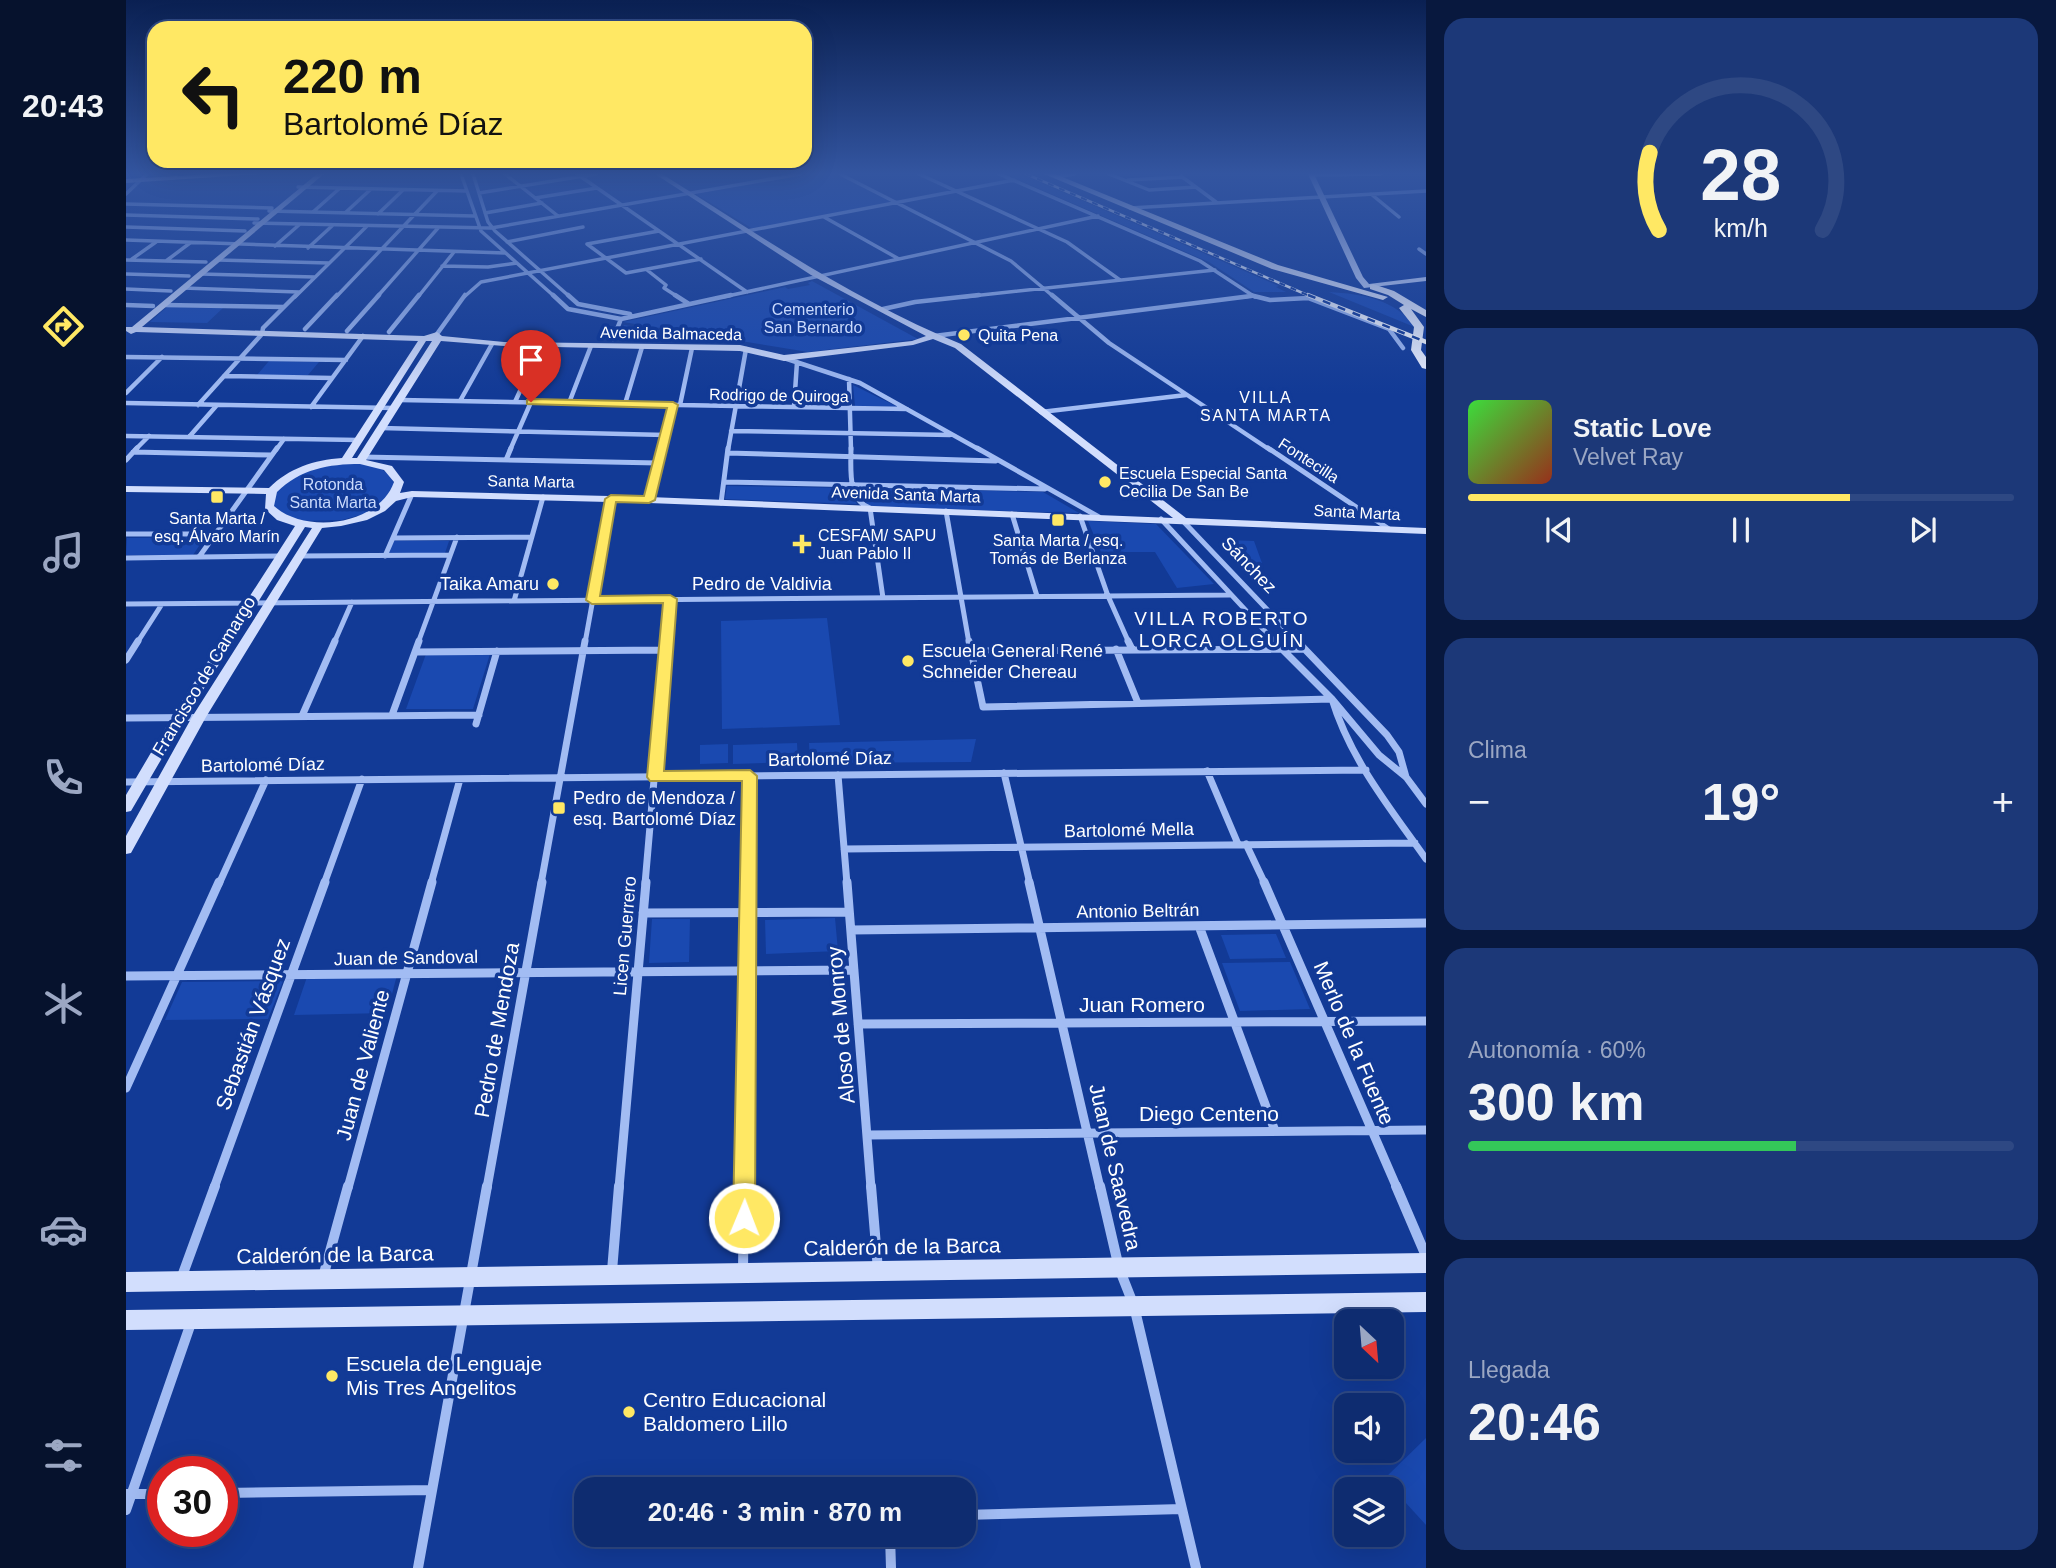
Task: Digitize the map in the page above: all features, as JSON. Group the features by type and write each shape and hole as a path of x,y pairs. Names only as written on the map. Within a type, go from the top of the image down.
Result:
{"main road":[{"path":"1229,247 1291,272 1383,297 1409,307 1421,325 1422,332 1416,350 1426,366"},
{"path":"1291,272 1387,292 1426,317"},
{"path":"1367,286 1383,297"}],"street":[{"path":"128,260 148,247"},
{"path":"166,261 183,247"},
{"path":"126,337 131,326 153,306 228,247"},
{"path":"131,326 164,305 218,260 229,247"},
{"path":"281,247 506,253"},
{"path":"305,329 383,247"},
{"path":"347,331 421,247"},
{"path":"499,247 569,309 621,316 956,247"},
{"path":"513,247 579,305 621,316"},
{"path":"591,247 622,272 701,259"},
{"path":"362,459 437,337 472,286 664,247"},
{"path":"684,247 747,292"},
{"name":"Sánchez","path":"773,247 820,276 962,349 1163,515 1229,595 1332,699 1379,755 1406,777 1426,804"},
{"path":"878,247 899,259"},
{"name":"Fontecilla","path":"984,247 1017,265 1076,317 1188,395 1389,529"},
{"path":"1076,247 1120,280"},
{"path":"1169,247 1216,270 1251,296"},
{"path":"1345,247 1360,278 1367,286 1426,279"},
{"path":"198,405 284,307 343,249"},
{"path":"1419,249 1426,254"},
{"path":"389,332 454,252"},
{"path":"128,260 206,262"},
{"path":"126,268 137,260"},
{"path":"218,260 329,263"},
{"path":"442,266 485,268 517,263"},
{"path":"647,270 666,285 664,288 689,304"},
{"path":"883,309 915,302 1216,270"},
{"path":"126,274 189,276"},
{"path":"201,274 315,277"},
{"path":"183,288 299,292"},
{"path":"126,289 171,291"},
{"name":"Avenida Balmaceda","path":"437,337 746,349 784,358 913,343 933,336 1076,317 1251,296 1269,300 1308,298 1389,329 1403,348"},
{"path":"126,305 153,306"},
{"path":"164,305 284,307"},
{"path":"611,342 621,316"},
{"name":"Avenida Balmaceda","path":"131,326 423,339"},
{"name":"Avenida Balmaceda","path":"263,331 305,329 389,332 492,344 591,346 611,342"},
{"path":"311,407 363,336"},
{"path":"345,461 423,339 437,337"},
{"path":"460,401 492,344"},
{"path":"515,402 541,345"},
{"path":"569,403 591,346"},
{"path":"625,404 642,347"},
{"path":"680,405 692,348"},
{"path":"721,503 734,406 738,402 746,349"},
{"path":"126,356 346,360"},
{"path":"126,393 162,357"},
{"path":"784,358 849,379 1099,517"},
{"path":"794,407 797,362"},
{"path":"224,376 332,378"},
{"path":"849,379 852,485 864,506 870,508 883,597"},
{"path":"1041,412 1188,395"},
{"name":"Rodrigo de Quiroga","path":"126,403 379,408 397,404 460,401 907,409"},
{"path":"506,460 531,402"},
{"path":"190,437 217,405"},
{"path":"649,500 673,405"},
{"path":"381,428 665,435"},
{"path":"731,430 953,436"},
{"path":"126,436 359,440"},
{"path":"126,460 149,436"},
{"path":"199,557 244,490 284,439"},
{"path":"133,452 271,455"},
{"path":"728,453 999,461"},
{"path":"362,459 393,472 398,477 399,488 393,498 367,515 319,525 284,520 272,512 268,502 272,491 297,472 345,461 362,459 658,463"},
{"path":"724,482 1049,489"},
{"name":"Santa Marta","path":"399,488 412,494"},
{"path":"126,489 272,491"},
{"path":"385,556 412,494"},
{"name":"Santa Marta","path":"393,498 412,494 649,500"},
{"path":"514,601 544,497"},
{"name":"Pedro de Mendoza","path":"418,1568 611,499"},
{"name":"Avenida Santa Marta","path":"649,500 1099,517 1163,515"},
{"path":"946,511 959,597 983,707 1332,699"},
{"path":"1012,514 1037,596"},
{"name":"Santa Marta","path":"1163,515 1182,520 1426,531"},
{"path":"1080,516 1108,596 1132,649"},
{"name":"Sánchez","path":"1182,520 1387,735 1399,752 1406,777"},
{"name":"Francisco de Camargo","path":"126,807 133,782 179,718 303,524"},
{"name":"Francisco de Camargo","path":"126,849 200,717 319,525"},
{"path":"126,534 215,534"},
{"path":"392,715 457,537"},
{"path":"393,538 532,537"},
{"path":"299,556 450,555"},
{"path":"126,558 282,556"},
{"name":"Pedro de Valdivia","path":"126,604 1229,595"},
{"name":"Licen Guerrero","path":"611,1275 670,599"},
{"path":"302,716 352,602"},
{"path":"127,656 162,604"},
{"path":"1116,649 1138,703"},
{"path":"971,650 1304,649"},
{"path":"415,652 666,650"},
{"path":"476,724 497,651"},
{"name":"Sánchez","path":"1332,699 1340,729 1426,859"},
{"path":"126,718 479,715"},
{"name":"Bartolomé Díaz","path":"133,782 1366,770"},
{"name":"Merlo de la Fuente","path":"1207,771 1283,925 1426,1256"},
{"name":"Juan de Saavedra","path":"1004,773 1119,1268 1135,1306 1196,1568"},
{"name":"Aloso de Monroy","path":"838,775 878,1272"},
{"path":"743,1273 750,776"},
{"name":"Sebastián Vásquez","path":"180,1281 362,779"},
{"name":"Juan de Valiente","path":"322,1279 460,779"},
{"path":"126,1088 266,780"},
{"name":"Bartolomé Mella","path":"844,849 1415,843"},
{"path":"642,913 849,912"},
{"name":"Antonio Beltrán","path":"851,930 1426,923"},
{"path":"1199,926 1276,1131"},
{"name":"Juan de Sandoval","path":"126,976 854,970"},
{"name":"Juan Romero","path":"858,1024 1426,1021"},
{"name":"Diego Centeno","path":"867,1135 1426,1130"},
{"name":"Calderón de la Barca","path":"126,1282 1426,1263"},
{"path":"126,1320 1426,1302"},
{"path":"126,1510 129,1494 192,1319"},
{"path":"238,1493 432,1490"},
{"path":"129,1494 147,1494"},
{"path":"976,1515 1182,1509"},
{"path":"890,1547 891,1568"}],"green space":[{"path":"1175,247 1190,247 1279,286 1276,287 1286,292 1254,292 1209,262"},
{"name":"Cementerio San Bernardo","path":"812,281 918,339 808,352 623,322 785,287 788,289 810,285 808,283"},
{"path":"1329,292 1354,294 1388,304 1417,328"},
{"path":"167,307 223,308 207,323 150,322"},
{"path":"624,325 733,341 618,338"},
{"path":"269,361 319,362 308,375 257,375"},
{"path":"853,385 898,407 855,406"},
{"name":"Rotonda Santa Marta","path":"330,464 375,467 390,476 394,484 381,505 364,514 342,520 299,521 273,508 274,492 292,477"},
{"path":"727,486 847,488 857,504 725,499"},
{"path":"856,490 1043,492 1079,513 870,507"},
{"path":"1088,521 1156,524 1214,584 1177,588 1155,552 1101,552"},
{"path":"205,537 193,555 126,555 127,538"},
{"path":"1227,540 1254,541 1262,563 1235,561"},
{"path":"394,541 449,541 445,553 388,553"},
{"path":"827,618 840,725 722,729 721,621"},
{"path":"426,654 490,654 473,709 406,709"},
{"path":"976,739 971,762 810,763 809,743"},
{"path":"797,743 798,762 733,764 733,745"},
{"path":"728,744 728,763 700,764 700,745"},
{"path":"835,918 838,951 766,954 765,920"},
{"path":"652,919 690,919 689,962 649,963"},
{"path":"1276,934 1286,958 1230,959 1221,935"},
{"path":"1290,962 1310,1009 1240,1011 1222,963"},
{"path":"397,975 387,1013 294,1015 307,977"},
{"path":"283,981 268,1019 165,1020 182,982"},
{"path":"1426,1438 1426,1525 1404,1501 1404,1477 1386,1477 1400,1463 1404,1463 1404,1459"}],"railway":[{"path":"1196,247 1312,297"},
{"path":"1308,295 1426,342"}],"place":[{"name":"Quita Pena","path":"964,335"},
{"name":"Escuela Especial Santa Cecilia De San Be","path":"1105,482"},
{"name":"Santa Marta / esq. Álvaro Marín","path":"217,497"},
{"name":"Santa Marta / esq. Tomás de Berlanza","path":"1058,520"},
{"name":"CESFAM/ SAPU Juan Pablo II","path":"802,544"},
{"name":"Taika Amaru","path":"553,584"},
{"name":"Escuela General René Schneider Chereau","path":"908,661"},
{"name":"Pedro de Mendoza / esq. Bartolomé Díaz","path":"559,808"},
{"name":"Escuela de Lenguaje Mis Tres Angelitos","path":"332,1376"},
{"name":"Centro Educacional Baldomero Lillo","path":"629,1412"}],"district":[{"name":"VILLA SANTA MARTA","path":"1266,406"},
{"name":"VILLA ROBERTO LORCA OLGUÍN","path":"1222,629"}],"route":[{"path":"531,402 673,405 649,500 611,499 592,600 670,599 655,777 750,776 744,1218"}]}
